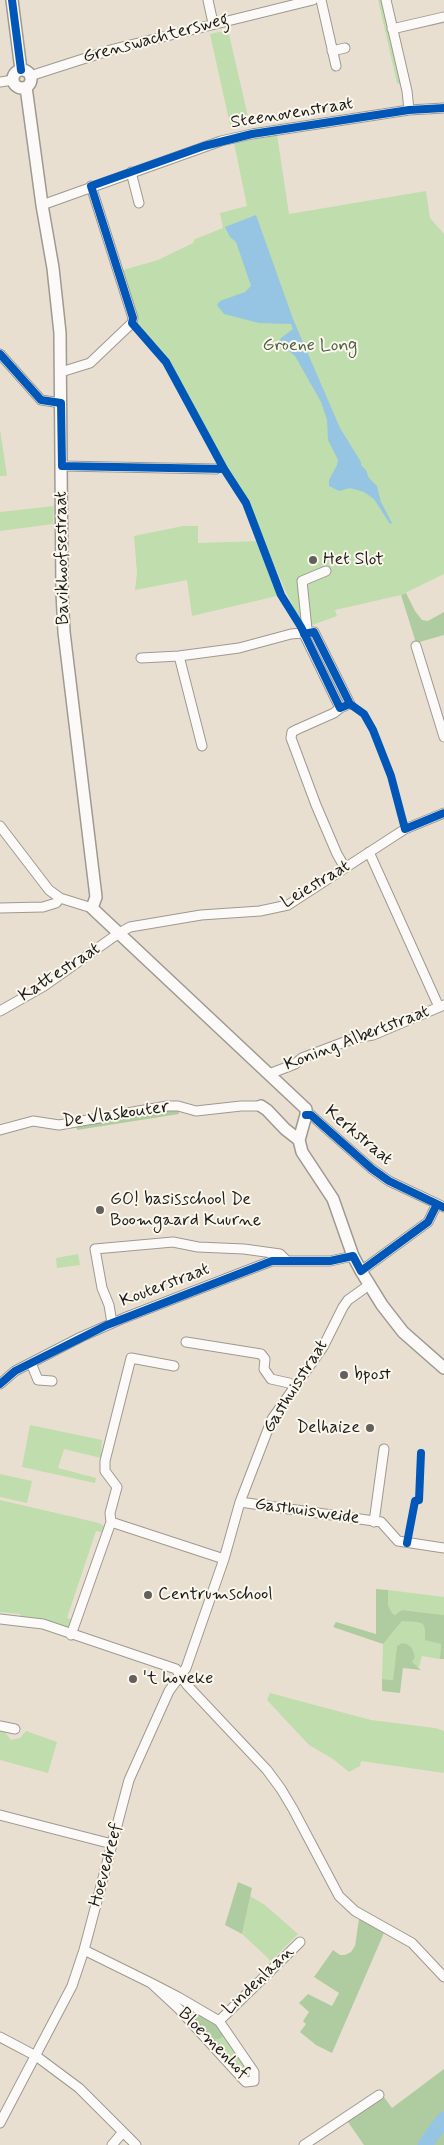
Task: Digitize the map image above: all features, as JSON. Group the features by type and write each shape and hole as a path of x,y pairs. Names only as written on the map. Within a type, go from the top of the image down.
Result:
{"street":[{"path":"12,0 26,73 30,82 26,87 17,87 13,80 15,73 26,73"},
{"path":"208,0 213,23"},
{"name":"Grenswachtersweg","path":"26,73 213,23 313,0"},
{"path":"321,0 336,66"},
{"path":"386,0 407,91 409,110"},
{"path":"392,29 444,17"},
{"path":"332,51 345,48"},
{"path":"0,82 13,80"},
{"name":"Bavikhoofsestraat","path":"26,87 42,205 53,268 60,333 64,632 96,897 92,908"},
{"name":"Steenovenstraat","path":"42,205 204,146 243,136 409,110 444,108"},
{"path":"131,172 139,203"},
{"path":"62,372 90,363 132,323 133,318 91,186"},
{"path":"0,354 41,400 61,403"},
{"path":"62,466 216,469"},
{"path":"304,634 307,629 302,581 326,571"},
{"path":"140,658 179,656 239,648 292,634 304,634"},
{"path":"304,634 340,708 334,714 292,732 291,738 316,805 345,868"},
{"path":"416,646 444,737"},
{"path":"179,656 202,746"},
{"name":"Leiestraat","path":"119,933 130,927 201,915 275,909 304,897 369,852 419,822 444,813"},
{"path":"0,826 49,890 60,898 56,903 43,907 0,908"},
{"path":"369,852 442,1006"},
{"name":"Kerkstraat","path":"60,898 92,908 306,1108 299,1140"},
{"name":"Kattestraat","path":"0,1011 44,986 119,933"},
{"name":"Koning Albertstraat","path":"269,1074 294,1064 302,1058 355,1038 374,1035 442,1006"},
{"name":"De Vlaskouter","path":"0,1130 32,1121 58,1124 167,1106 178,1106 196,1112 261,1106"},
{"path":"261,1106 285,1130 299,1140 302,1152 333,1198 353,1256 369,1285 403,1332 444,1368"},
{"name":"Kerkstraat","path":"306,1115 311,1115 372,1169 389,1181 440,1206"},
{"path":"361,1271 428,1222 440,1206"},
{"name":"Kouterstraat","path":"112,1323 102,1288 95,1250 172,1242 198,1247 244,1249 280,1254 287,1261"},
{"name":"Kouterstraat","path":"0,1384 15,1371 112,1323 272,1261 330,1261 353,1256"},
{"name":"Gasthuisstraat","path":"180,1676 190,1657 224,1559 240,1502 272,1419 324,1347 348,1300 369,1285"},
{"path":"186,1342 261,1354 265,1359 264,1369 271,1379 289,1383 295,1388"},
{"path":"71,1635 111,1522 110,1512 117,1487 105,1471 105,1461 131,1358 174,1366"},
{"path":"30,1363 38,1380 52,1381"},
{"name":"Gasthuisweide","path":"374,1522 384,1449"},
{"name":"Gasthuisweide","path":"240,1502 381,1522 398,1541 444,1548"},
{"path":"111,1522 224,1559"},
{"path":"0,1619 43,1624 176,1669 180,1676 267,1770 281,1789 339,1896 355,1911 412,1943 444,1977"},
{"name":"Hoevedreef","path":"0,2123 4,2107 36,2056 72,1986 84,1950 129,1780 169,1691 180,1676"},
{"path":"0,1726 15,1730"},
{"path":"0,1815 112,1844"},
{"name":"Lindenlaan","path":"219,2021 300,1942"},
{"name":"Bloemenhof","path":"84,1950 151,1984 219,2021 254,2072 254,2082 246,2082 179,2008 151,1984"},
{"path":"0,2037 36,2056 79,2088 136,2145"},
{"path":"304,2145 380,2094"},
{"path":"112,2145 123,2132"}],"green space":[{"path":"378,0 382,0 403,86 397,83"},
{"path":"228,30 250,125 231,129 210,34"},
{"name":"Groene Long","path":"277,135 289,214 426,191 430,218 444,234 444,574 401,595 335,610 337,616 304,628 285,590 241,488 226,469 167,364 137,322 123,270 158,260 193,243 195,239 223,228 220,213 247,206 234,143"},
{"path":"0,429 7,476 0,476"},
{"path":"54,506 53,524 0,531 0,512"},
{"path":"183,526 198,526 198,543 260,541 281,595 192,616 187,580 135,590 137,573 134,536"},
{"path":"406,593 422,620 428,621 444,612 444,635 416,643 401,595"},
{"path":"178,1108 179,1114 77,1130 76,1123"},
{"path":"78,1254 80,1265 57,1268 56,1258"},
{"path":"30,1425 102,1440 101,1458 64,1449 58,1468 96,1478 95,1483 22,1467"},
{"path":"0,1474 32,1481 27,1503 0,1497"},
{"path":"0,1500 99,1523 105,1527 105,1533 96,1531 67,1618 74,1620 68,1627 22,1618 20,1614 0,1612"},
{"path":"376,1589 388,1590 388,1605 395,1615 402,1610 444,1615 444,1659 440,1659 441,1644 425,1640 423,1624 417,1622 402,1621 383,1644 333,1627 336,1622 376,1634"},
{"path":"388,1590 444,1597 444,1615 403,1610 396,1615 392,1613 388,1605"},
{"path":"410,1620 423,1624 441,1644 440,1659 422,1656 419,1667 413,1665 407,1644 402,1643 397,1647 393,1680 382,1679 383,1644 402,1621"},
{"path":"402,1643 412,1648 415,1657 412,1662 421,1670 403,1668 400,1693 382,1691 382,1679 393,1680 397,1646"},
{"path":"270,1693 371,1720 435,1728 444,1731 444,1773 361,1761 360,1766 349,1772 333,1759 309,1745 267,1700"},
{"path":"0,1730 4,1731 11,1740 20,1738 26,1731 57,1742 48,1773 0,1760"},
{"path":"238,1882 252,1888 242,1934 225,1925"},
{"path":"250,1896 265,1905 298,1934 271,1961 242,1934"},
{"path":"359,1919 384,1933 332,2053 316,2045 300,2032 306,2024 303,2021 309,2012 299,2003 308,1994 332,2006 339,1993 314,1977 333,1950 340,1955 351,1952 355,1946"},
{"path":"199,2011 213,2022 224,2035 220,2039 212,2040 192,2018"},
{"path":"224,2035 245,2067 245,2072 240,2070 212,2040 220,2039"},
{"path":"444,2069 444,2145 364,2145 348,2122 384,2097 392,2108"}],"water":[{"path":"256,215 293,319 340,428 369,478 377,486 381,502 392,523 390,524 374,499 364,492 350,488 339,491 329,486 329,480 338,460 328,440 327,420 321,402 295,356 278,342 293,329 291,324 259,323 224,314 217,305 220,301 245,292 251,286 236,242 230,237 225,227"}],"waterway":[{"path":"425,2145 444,2119"}],"cycle path":[{"path":"12,0 21,70"},
{"path":"350,704 340,708 301,627 281,595 246,503 224,469 166,362 132,323 133,318 91,186 204,146 252,134 409,110 444,108"},
{"path":"0,354 41,400 61,403 62,466 224,469"},
{"path":"304,634 314,632 350,704"},
{"path":"350,704 364,714 373,730 391,776 405,829 444,813"},
{"path":"306,1115 311,1115 372,1169 389,1181 443,1207"},
{"path":"0,1384 15,1371 107,1325 272,1261 330,1261 353,1256 361,1271 428,1222 437,1204"},
{"path":"407,1543 415,1501 419,1500 421,1453"}],"place":[{"name":"Het Slot","path":"313,560"},
{"name":"GO! basisschool De Boomgaard Kuurne","path":"100,1210"},
{"name":"bpost","path":"344,1375"},
{"name":"Delhaize","path":"370,1428"},
{"name":"Centrumschool","path":"148,1595"},
{"name":"'t hoveke","path":"133,1679"}]}
